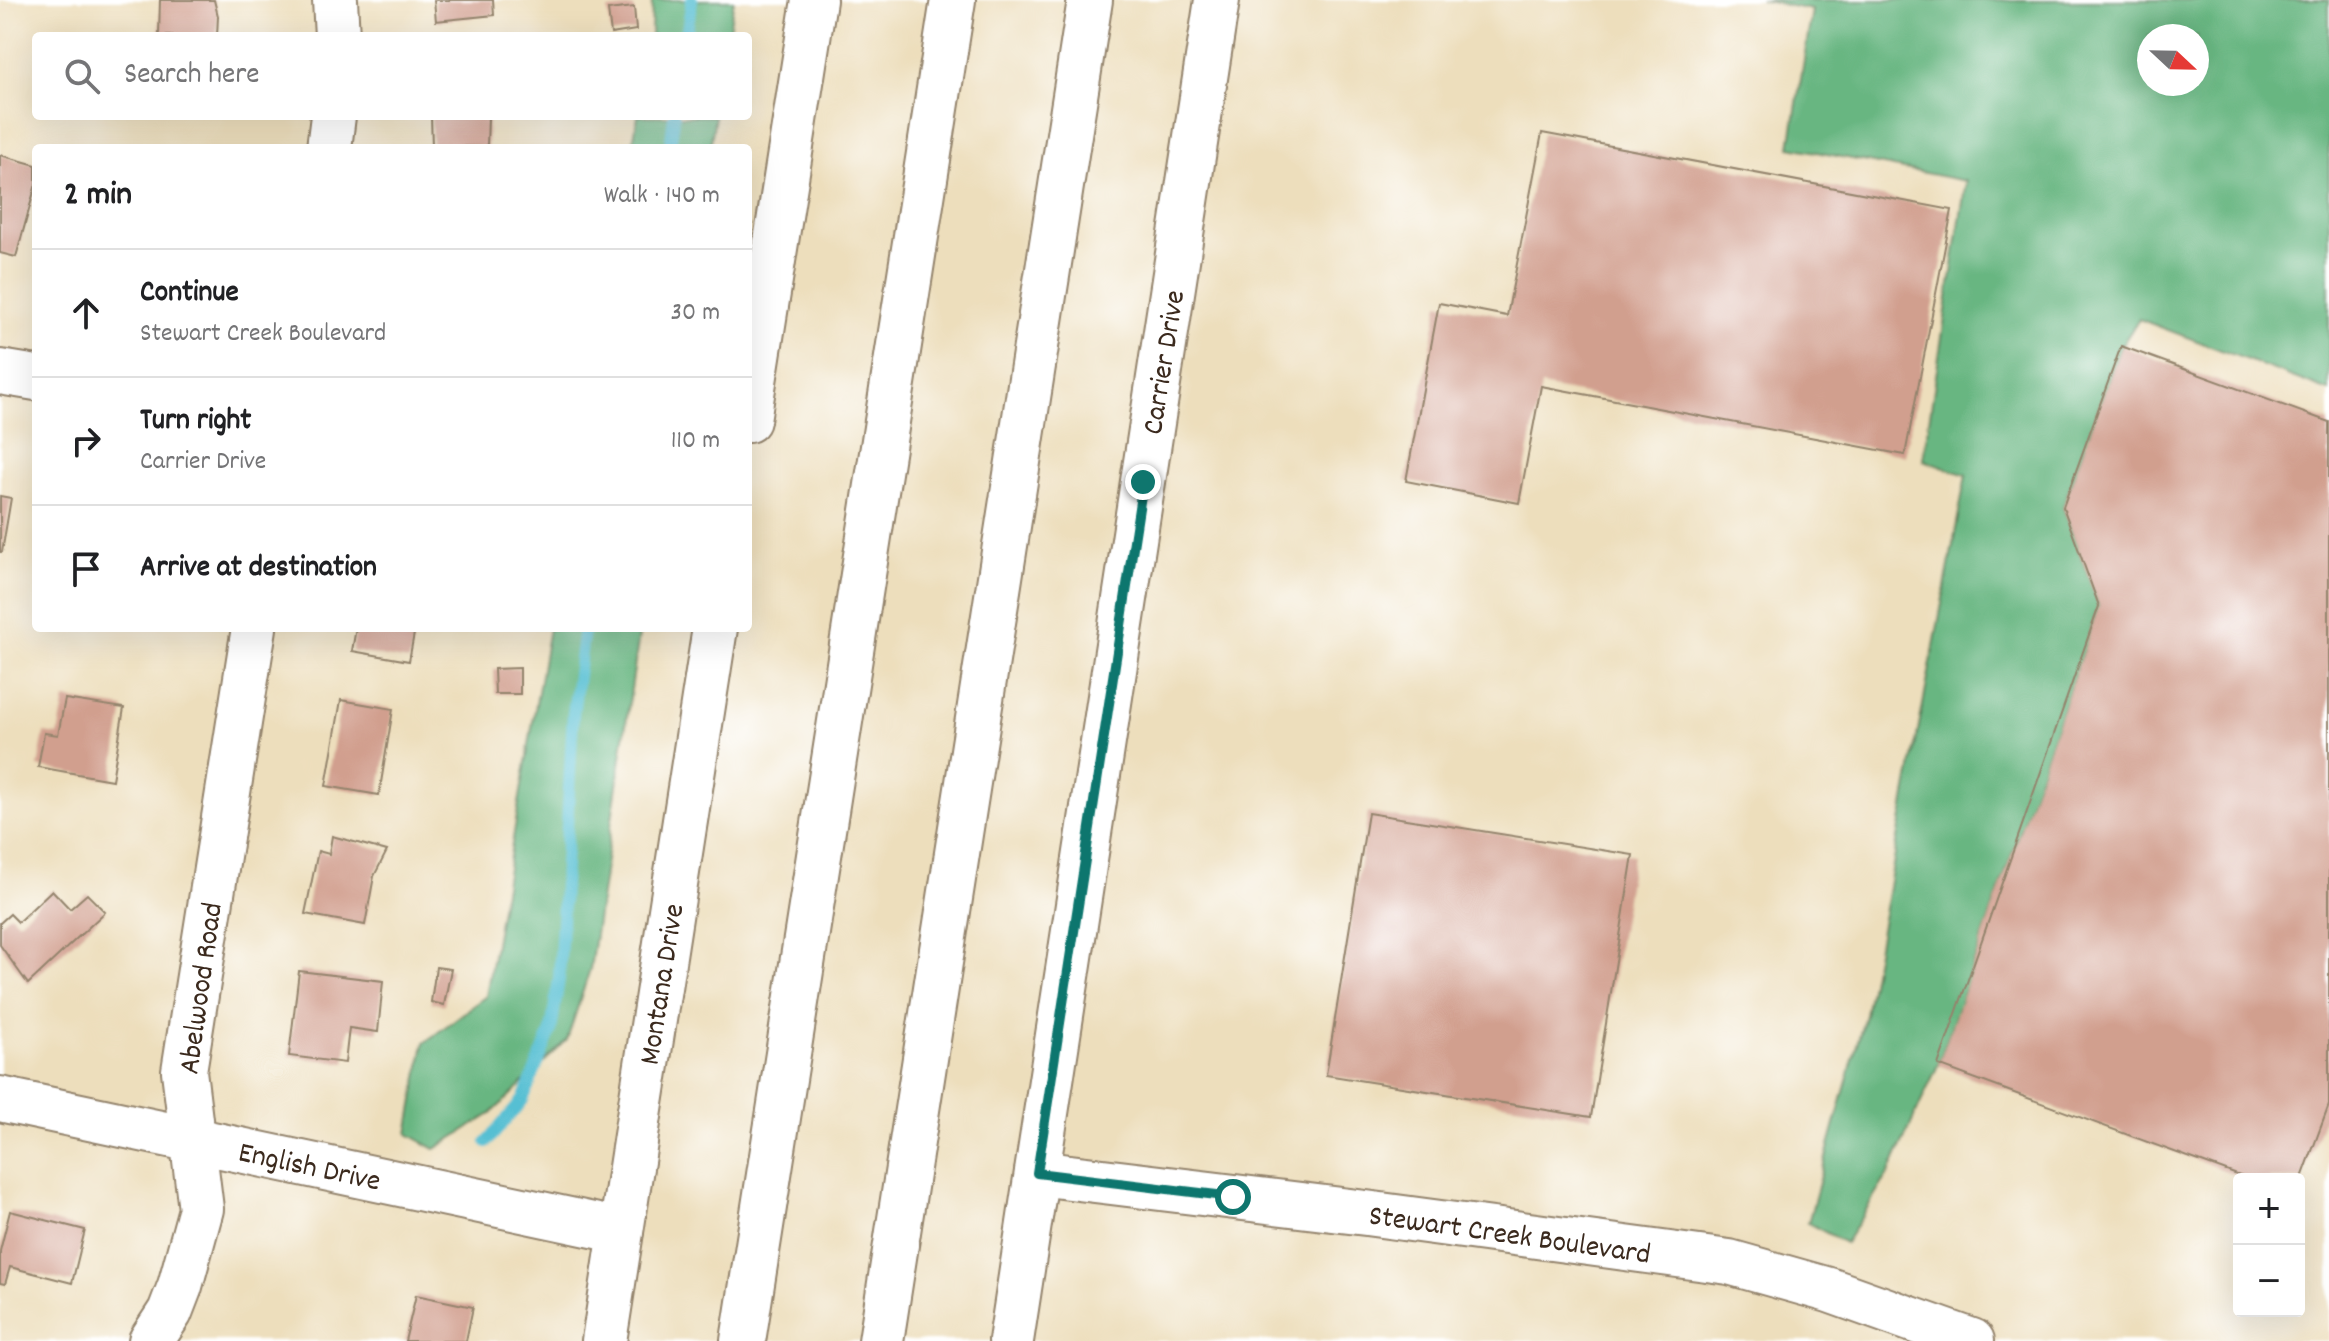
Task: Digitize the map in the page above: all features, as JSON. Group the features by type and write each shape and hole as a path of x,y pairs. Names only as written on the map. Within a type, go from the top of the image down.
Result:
{"main road":[{"path":"335,0 337,32"},
{"path":"752,395 814,0"},
{"path":"743,1341 953,0"},
{"path":"881,1341 1090,0"},
{"name":"Carrier Drive","path":"1011,1341 1217,0"},
{"path":"330,144 332,120"},
{"path":"0,372 32,377"},
{"name":"Abelwood Road","path":"151,1341 170,1312 180,1286 201,1209 184,1071 253,632"},
{"name":"Montana Drive","path":"604,1341 714,632"},
{"name":"English Drive","path":"0,1099 621,1231"},
{"name":"Stewart Creek Boulevard","path":"1037,1173 1352,1211 1729,1262 1829,1290 1972,1341"}],"green space":[{"path":"652,0 734,0 729,32 651,32"},
{"path":"1760,0 2329,0 2329,391 2139,319 2121,346 2063,507 2099,606 1938,1065 1889,1173 1845,1243 1808,1223 1865,1015 1966,475 1923,460 1966,181 1790,147 1812,10"},
{"path":"637,120 714,120 711,144 633,144"},
{"path":"548,632 639,632 590,969 567,1040 491,1114 435,1149 408,1134 424,1043 486,996"}],"building":[{"path":"160,0 214,0 217,32 159,32"},
{"path":"434,0 493,0 494,15 436,21"},
{"path":"634,7 636,30 611,32 608,10"},
{"path":"431,120 488,120 487,144 432,144"},
{"path":"1542,133 1952,210 1905,455 1541,386 1519,503 1406,481 1439,303 1507,316"},
{"path":"0,155 32,164 32,199 16,257 0,253"},
{"path":"2121,346 2329,422 2329,1105 2304,1173 2233,1173 1938,1065 2099,606 2063,507"},
{"path":"0,496 11,498 2,552 0,552"},
{"path":"355,632 414,632 409,661 352,651"},
{"path":"520,668 520,694 495,694 494,669"},
{"path":"65,699 124,708 112,780 38,767 44,733 58,735"},
{"path":"341,700 393,709 379,795 326,786"},
{"path":"1368,813 1633,855 1591,1117 1326,1075"},
{"path":"332,836 387,851 374,876 365,925 305,914 318,851 329,854"},
{"path":"52,890 70,909 87,894 105,912 28,984 0,945 0,923 10,914 18,922"},
{"path":"436,967 451,969 444,1005 431,1002"},
{"path":"299,971 383,981 378,1032 349,1028 345,1063 289,1056"},
{"path":"10,1211 85,1230 72,1283 10,1267 5,1284 0,1283 0,1251"},
{"path":"416,1295 473,1307 466,1341 405,1341"}],"waterway":[{"path":"687,32 692,0"},
{"path":"670,144 674,120"},
{"path":"487,1142 523,1100 551,1031 559,979 573,714 583,632"}],"route":[{"path":"1143,482 1037,1173 1233,1197"}]}
